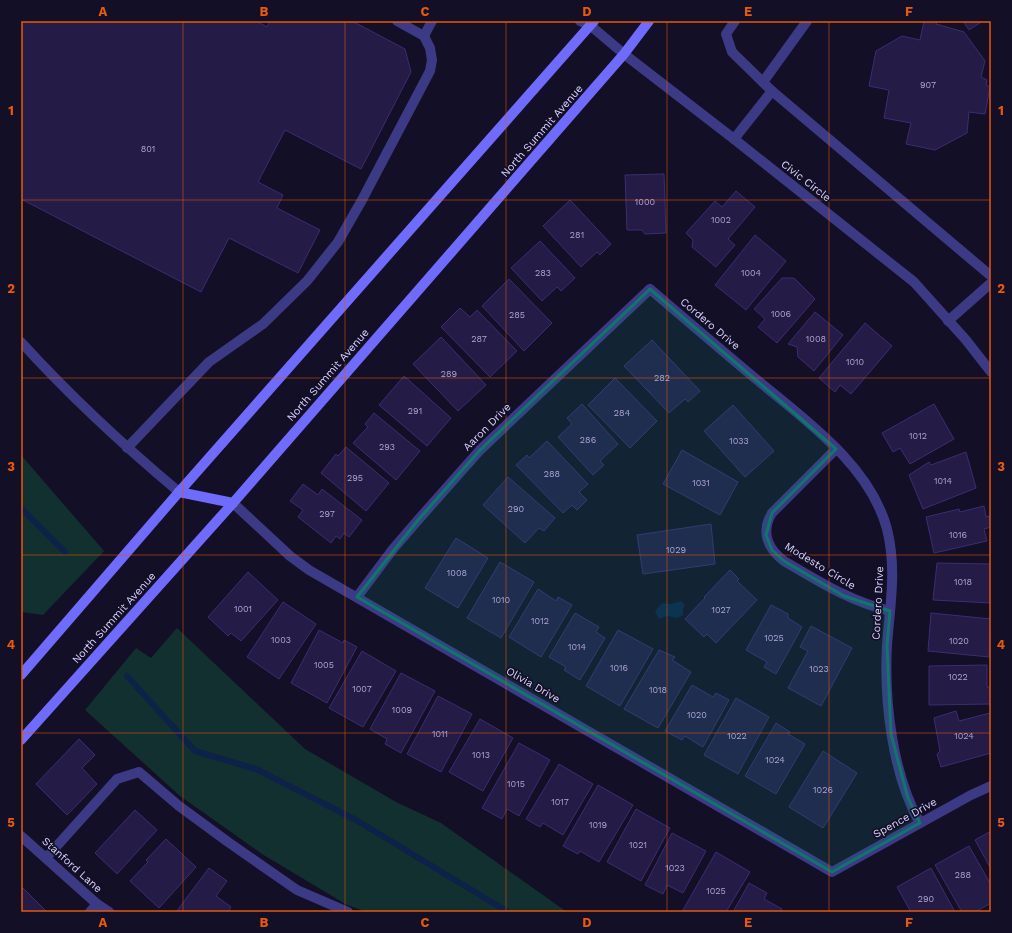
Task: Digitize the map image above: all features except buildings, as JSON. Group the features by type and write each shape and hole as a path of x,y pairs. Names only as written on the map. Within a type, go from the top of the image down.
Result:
{"main road":[{"name":"North Summit Avenue","path":"21,740 233,503 624,54 649,21"},
{"path":"21,675 179,492 592,24"},
{"path":"179,492 233,503"}],"street":[{"path":"127,448 209,362 263,324 281,308 307,281 338,242 362,200 430,70 432,60 430,48 424,36 397,21"},
{"path":"424,36 432,21"},
{"name":"Civic Circle","path":"580,21 592,24 624,54 914,282 966,340 991,372"},
{"path":"735,21 726,34 732,52 772,91 991,276"},
{"path":"763,82 807,21"},
{"path":"734,139 772,91"},
{"path":"948,321 991,283"},
{"name":"Cordero Drive","path":"650,289 815,428 861,477 871,493 880,511 892,554 893,576 887,646 888,705 891,734 908,798 920,823"},
{"name":"Aaron Drive","path":"357,597 393,549 480,450 650,289"},
{"path":"21,342 76,401 127,448 179,492"},
{"name":"Modesto Circle","path":"836,449 772,513 766,527 766,535 777,556 784,561 844,596 858,602 890,611"},
{"name":"Olivia Drive","path":"233,503 290,556 309,570 832,872"},
{"path":"46,858 117,779 139,772 185,811 297,890 348,912"},
{"name":"Spence Drive","path":"832,872 971,795 991,786"},
{"name":"Stanford Lane","path":"21,836 97,904 109,912"},
{"path":"90,912 97,904"}],"highlighted area":[{"path":"650,289 836,449 772,513 766,535 772,550 784,561 844,596 890,611 887,646 891,734 908,798 920,823 832,872 357,597 418,520 480,450"}],"green space":[{"path":"21,455 104,551 43,615 21,612"},
{"path":"177,628 305,749 396,802 441,823 567,912 367,912 347,905 262,854 180,796 85,710 136,648 151,658"}],"water":[{"path":"681,601 685,605 683,608 683,615 678,618 667,616 659,619 655,611 662,603 671,604"}],"waterway":[{"path":"21,508 65,552"},
{"path":"127,676 195,751 256,769 356,820 508,912"}]}
